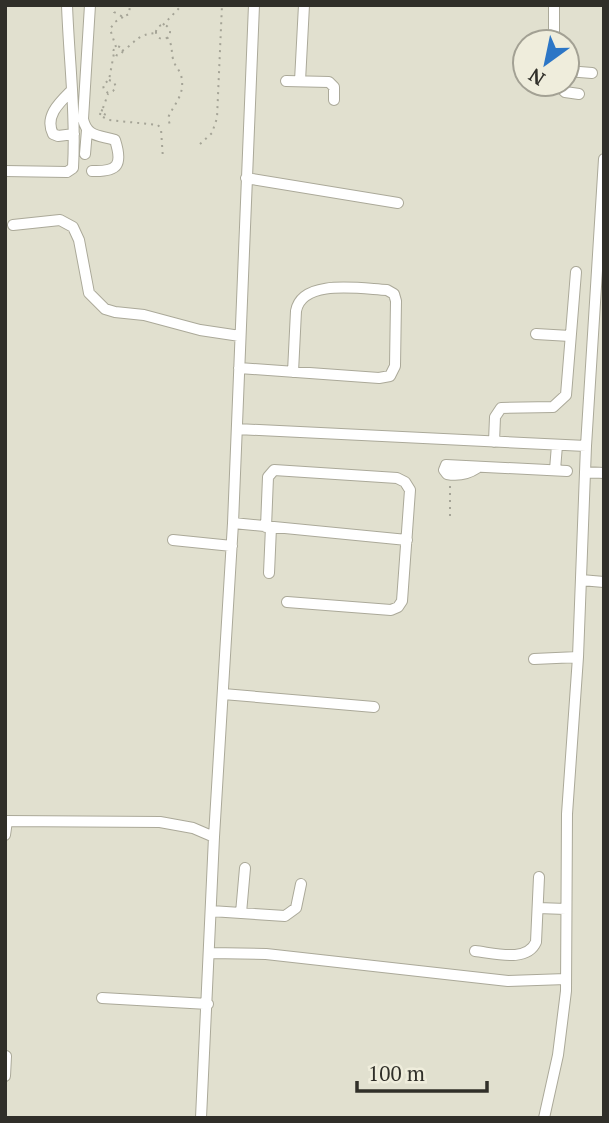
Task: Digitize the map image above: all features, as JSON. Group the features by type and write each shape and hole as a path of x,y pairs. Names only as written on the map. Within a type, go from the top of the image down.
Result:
{"street":[{"path":"5,171 70,172 73,166 74,134 67,5"},
{"path":"90,5 84,125 97,136 113,138 117,145 116,168 111,171 92,171"},
{"path":"201,1118 214,837 232,546 254,5"},
{"path":"300,81 304,5"},
{"path":"554,5 554,28"},
{"path":"581,72 592,73"},
{"path":"286,80 329,82 334,87 334,100"},
{"path":"72,90 54,111 50,123 53,134 74,134"},
{"path":"85,155 87,130"},
{"path":"544,1118 558,1055 566,978 568,814 578,657 586,446 604,159"},
{"path":"246,178 398,203"},
{"path":"13,225 60,220 73,227 79,240 89,293 105,309 240,336"},
{"path":"494,442 495,417 501,408 553,407 566,395 576,272"},
{"path":"239,368 293,372 379,378 390,376 395,366 394,294 387,290 322,289 305,294 297,304 293,372"},
{"path":"536,334 570,336"},
{"path":"237,429 586,446"},
{"path":"450,475 461,475 477,468 561,470 557,445"},
{"path":"269,573 268,477 274,470 397,478 405,482 410,490 407,540 402,601 395,609 287,602"},
{"path":"585,472 604,473"},
{"path":"233,523 407,540"},
{"path":"173,540 232,546"},
{"path":"581,580 604,582"},
{"path":"534,659 578,657"},
{"path":"223,694 374,706"},
{"path":"5,835 6,821 160,822 193,828 214,837"},
{"path":"241,913 245,868"},
{"path":"475,951 516,955 529,953 536,942 539,877"},
{"path":"211,911 285,916 291,913 298,902 302,884"},
{"path":"538,908 566,909"},
{"path":"210,953 266,954 508,981 566,978"},
{"path":"102,998 208,1004"},
{"path":"5,1076 6,1056"}],"path":[{"path":"113,5 116,15 123,17"},
{"path":"108,93 103,85 109,80 116,47 110,29 115,22 129,14 130,5"},
{"path":"157,33 158,27 182,5"},
{"path":"200,144 212,133 217,118 222,5"},
{"path":"163,25 170,30 167,37 172,47 173,61 181,76 179,100 168,118 170,125"},
{"path":"114,53 119,55 136,38 146,33 167,37"},
{"path":"116,47 121,47 122,51"},
{"path":"109,80 114,82 116,87 108,93 103,110 99,113 109,120 158,125 161,129 163,159"},
{"path":"450,475 450,516"}]}
